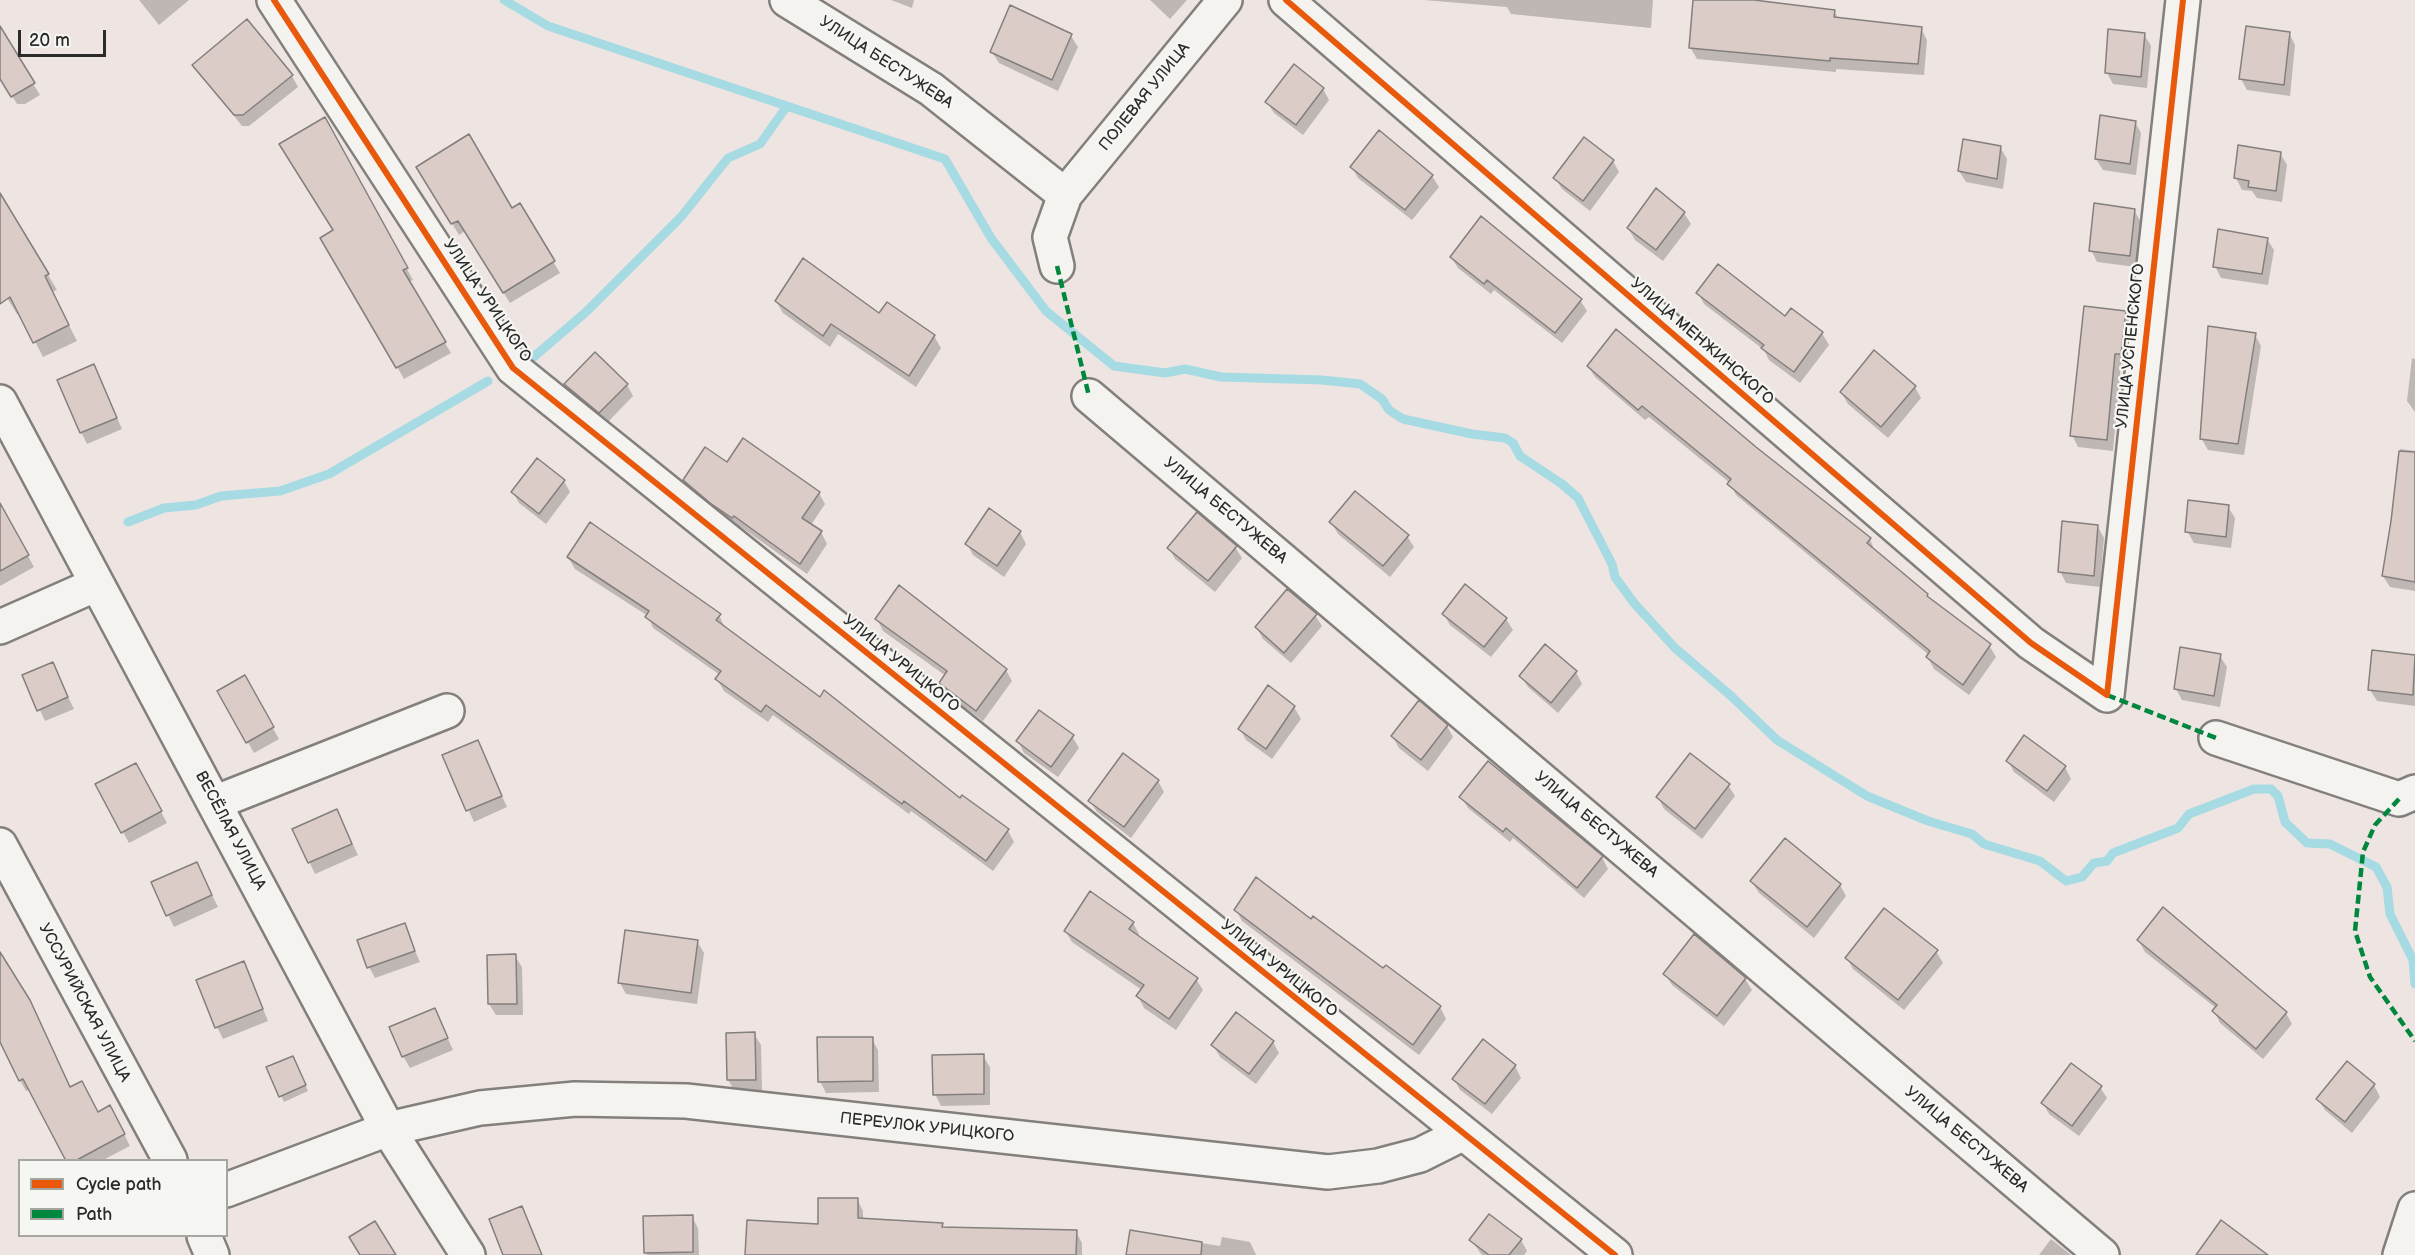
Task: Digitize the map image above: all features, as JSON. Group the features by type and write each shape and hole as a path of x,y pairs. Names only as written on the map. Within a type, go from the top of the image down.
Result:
{"street":[{"name":"УЛИЦА УРИЦКОГО","path":"274,0 513,368 1615,1255"},
{"name":"УЛИЦА БЕСТУЖЕВА","path":"787,0 932,89 1065,195"},
{"name":"ПОЛЕВАЯ УЛИЦА","path":"1065,195 1225,0"},
{"name":"УЛИЦА МЕНЖИНСКОГО","path":"1286,0 2031,643 2107,695"},
{"name":"УЛИЦА УСПЕНСКОГО","path":"2107,695 2183,0"},
{"path":"1057,266 1050,237 1065,195"},
{"name":"УЛИЦА БЕСТУЖЕВА","path":"1089,396 2102,1255"},
{"name":"ВЕСЁЛАЯ УЛИЦА","path":"0,402 388,1129 468,1255"},
{"path":"0,627 97,584"},
{"path":"214,803 447,711"},
{"path":"2216,738 2407,795"},
{"name":"УССУРИЙСКАЯ УЛИЦА","path":"0,845 169,1159"},
{"name":"ПЕРЕУЛОК УРИЦКОГО","path":"228,1189 388,1129 480,1108 575,1099 686,1101 1328,1172 1378,1166 1420,1155 1462,1134"},
{"path":"2400,1255 2415,1209"},
{"path":"204,1237 212,1255"}],"building":[{"path":"1693,0 1754,0 1835,10 1834,17 1922,27 1918,64 1830,58 1830,61 1689,48"},
{"path":"1010,5 1072,34 1052,80 990,52"},
{"path":"247,19 293,75 243,115 234,115 192,65"},
{"path":"0,26 35,83 11,97 0,79"},
{"path":"2246,26 2290,32 2284,85 2239,79"},
{"path":"2108,29 2145,33 2141,77 2105,73"},
{"path":"1294,64 1324,88 1296,125 1265,102"},
{"path":"2100,115 2136,121 2130,164 2095,159"},
{"path":"325,117 408,268 403,270 446,342 396,368 320,238 333,230 279,144"},
{"path":"1379,130 1433,175 1405,210 1350,167"},
{"path":"469,134 512,208 520,203 555,261 503,293 458,221 451,224 416,167"},
{"path":"1584,137 1614,160 1583,201 1553,178"},
{"path":"1963,139 2001,146 1997,179 1958,171"},
{"path":"2238,145 2281,152 2276,191 2248,187 2249,181 2234,178"},
{"path":"1656,188 1685,212 1656,250 1627,228"},
{"path":"0,193 49,274 45,276 69,325 33,343 10,297 0,304"},
{"path":"2094,203 2135,209 2130,256 2089,251"},
{"path":"1481,216 1582,299 1555,333 1487,280 1484,284 1450,257"},
{"path":"2218,229 2268,238 2262,274 2213,267"},
{"path":"803,258 879,313 887,302 935,335 909,376 831,324 823,336 775,301"},
{"path":"1718,264 1785,316 1791,308 1823,332 1794,372 1761,348 1764,345 1696,293"},
{"path":"2084,306 2126,311 2121,354 2115,354 2107,440 2070,436"},
{"path":"2208,326 2256,333 2238,444 2200,439"},
{"path":"1616,329 1756,447 1871,538 1867,543 1928,594 1927,596 1991,644 1963,685 1926,657 1930,651 1727,484 1731,479 1642,406 1638,410 1587,366"},
{"path":"1874,350 1916,386 1881,427 1840,392"},
{"path":"595,352 628,384 599,413 564,384"},
{"path":"94,364 117,418 80,433 57,380"},
{"path":"743,438 820,492 802,518 822,531 800,564 734,516 732,518 710,503 683,480 705,447 727,462"},
{"path":"2399,451 2415,452 2415,582 2382,576"},
{"path":"537,458 565,480 539,514 511,492"},
{"path":"1355,491 1409,535 1383,566 1329,522"},
{"path":"2188,500 2229,505 2226,537 2185,532"},
{"path":"0,503 29,555 0,571"},
{"path":"989,508 1021,531 997,566 965,544"},
{"path":"1197,512 1237,546 1208,581 1167,548"},
{"path":"2062,521 2098,525 2094,576 2058,572"},
{"path":"590,522 721,614 716,620 820,697 824,690 960,798 962,795 1009,829 986,861 904,801 902,804 766,705 761,712 715,679 721,671 645,617 649,611 567,557"},
{"path":"1465,584 1507,618 1484,647 1442,614"},
{"path":"899,585 1007,669 976,711 939,683 947,671 875,619"},
{"path":"1287,589 1317,614 1284,653 1255,627"},
{"path":"1545,644 1577,671 1551,703 1519,676"},
{"path":"2180,647 2221,654 2214,696 2174,689"},
{"path":"2372,650 2415,655 2413,695 2368,690"},
{"path":"53,662 68,697 37,711 22,675"},
{"path":"245,675 274,727 246,743 217,691"},
{"path":"1268,685 1295,706 1266,749 1238,729"},
{"path":"1419,700 1448,725 1421,760 1391,736"},
{"path":"1039,710 1074,735 1051,767 1016,741"},
{"path":"2024,735 2066,766 2047,791 2006,761"},
{"path":"478,740 502,796 466,811 442,755"},
{"path":"1123,753 1159,780 1124,827 1088,801"},
{"path":"1690,753 1730,784 1695,829 1656,797"},
{"path":"1488,761 1603,856 1577,888 1506,828 1503,832 1459,797"},
{"path":"136,763 162,811 121,833 95,784"},
{"path":"337,809 352,844 308,863 292,829"},
{"path":"1785,838 1841,884 1807,927 1750,881"},
{"path":"197,862 212,895 166,916 151,882"},
{"path":"1256,877 1311,919 1313,916 1383,968 1386,965 1441,1006 1413,1045 1234,910"},
{"path":"1090,891 1134,922 1129,929 1198,978 1169,1019 1136,996 1144,985 1064,931"},
{"path":"2163,907 2287,1012 2256,1049 2212,1011 2217,1005 2137,940"},
{"path":"1884,908 1938,950 1898,1000 1845,958"},
{"path":"405,923 415,951 367,968 357,940"},
{"path":"625,930 698,940 691,993 618,983"},
{"path":"1694,934 1746,978 1717,1016 1663,974"},
{"path":"0,952 30,1000 70,1087 82,1081 98,1112 110,1105 125,1134 79,1159 65,1159 23,1079 19,1081 0,1042"},
{"path":"516,954 517,1004 488,1004 487,955"},
{"path":"244,961 263,1009 215,1028 196,980"},
{"path":"435,1008 448,1038 402,1057 389,1027"},
{"path":"1236,1012 1274,1041 1249,1074 1211,1045"},
{"path":"755,1032 756,1080 727,1080 726,1033"},
{"path":"817,1037 873,1037 873,1081 818,1082"},
{"path":"1483,1039 1516,1065 1485,1104 1452,1079"},
{"path":"984,1054 984,1094 933,1095 932,1055"},
{"path":"293,1056 306,1085 279,1097 266,1067"},
{"path":"2347,1061 2375,1084 2345,1122 2316,1099"},
{"path":"2071,1063 2102,1086 2072,1126 2041,1103"},
{"path":"818,1198 858,1198 858,1218 943,1223 942,1227 1077,1230 1076,1255 745,1255 747,1220 818,1224"},
{"path":"522,1206 542,1255 503,1255 489,1219"},
{"path":"1489,1214 1522,1239 1509,1255 1489,1255 1469,1240"},
{"path":"693,1215 693,1252 644,1253 643,1216"},
{"path":"2221,1220 2268,1255 2196,1255"},
{"path":"375,1221 396,1255 360,1255 349,1237"},
{"path":"1130,1230 1202,1242 1201,1255 1126,1255"}],"waterway":[{"path":"504,0 548,26 945,159 991,238 1046,311 1114,366 1165,373 1185,369 1221,377 1322,380 1360,384 1382,399 1389,410 1403,419 1472,434 1505,438 1513,443 1520,456 1562,484 1578,498 1612,564 1615,577 1634,603 1675,648 1730,695 1777,740 1867,796 1928,821 1972,834 1984,844 2040,861 2066,881 2082,877 2094,863 2107,861 2113,853 2178,828 2189,814 2254,789 2271,789 2278,796 2285,822 2307,843 2330,844 2376,867 2387,887 2390,914 2413,960 2415,984"},
{"path":"529,361 586,312 681,217 728,158 760,144 787,106"},
{"path":"128,522 164,508 196,505 221,496 280,491 329,474 488,381"}],"marked path":[{"path":"1057,266 1089,396"},
{"path":"2107,695 2216,738"},
{"path":"2399,799 2375,825 2363,852 2355,931 2370,977 2415,1041"}],"cycle path":[{"path":"274,0 513,368 1615,1255"},
{"path":"1286,0 2031,643 2107,695 2183,0"}]}
